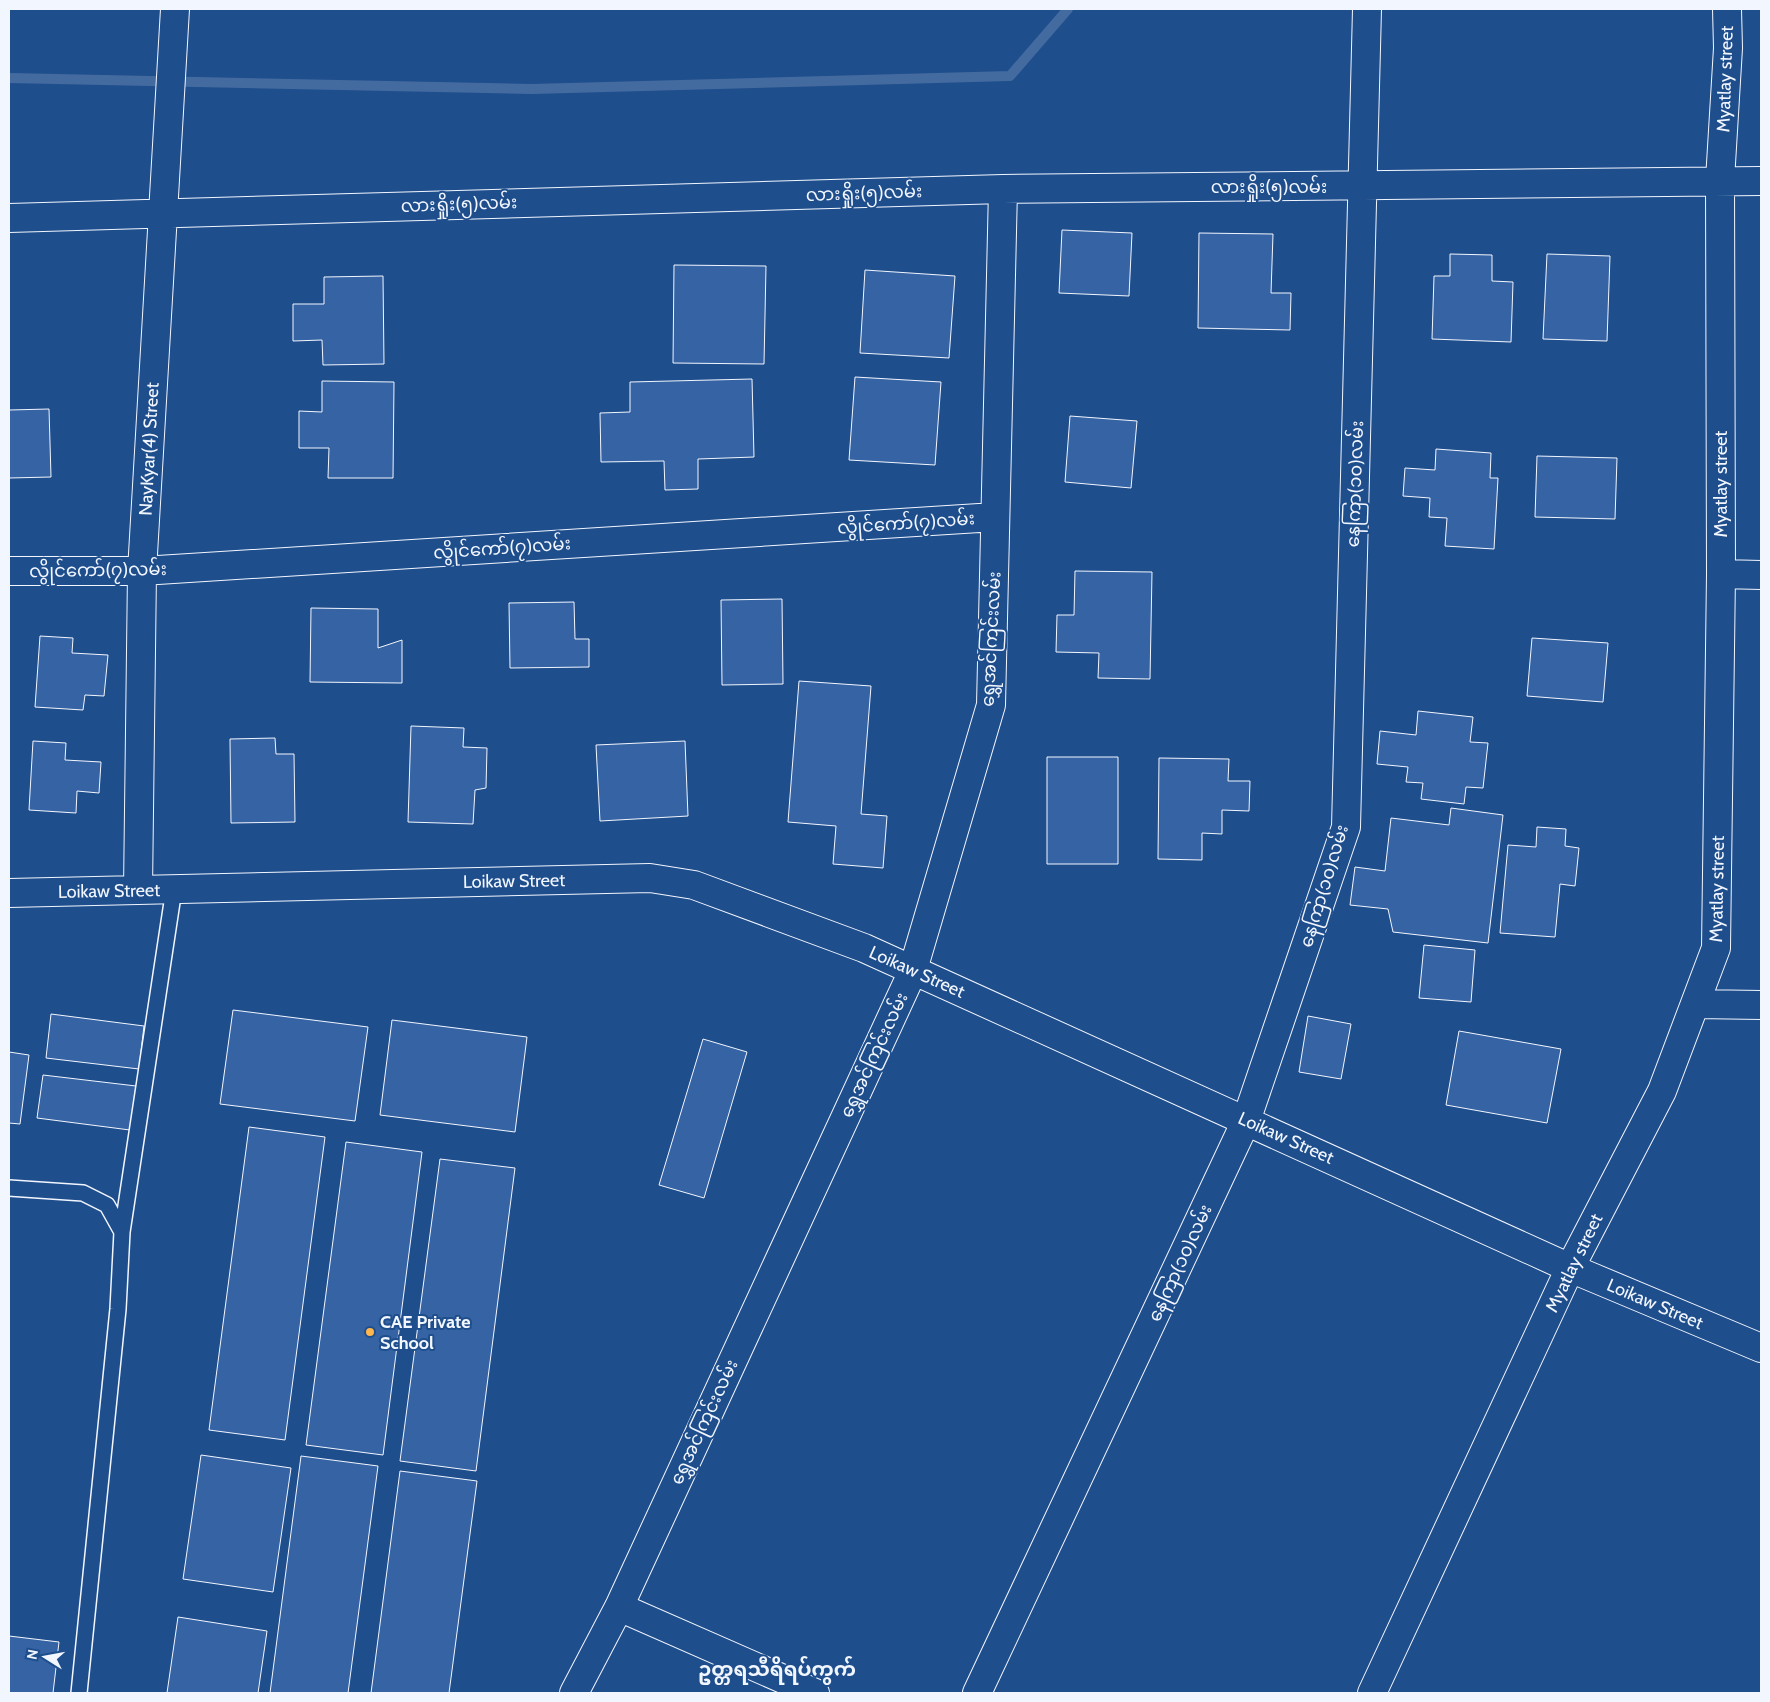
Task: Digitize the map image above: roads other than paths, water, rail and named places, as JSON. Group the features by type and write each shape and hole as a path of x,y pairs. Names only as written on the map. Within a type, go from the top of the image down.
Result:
{"street":[{"name":"NayKyar(4) Street","path":"138,890 142,570 175,9"},
{"name":"နေကြာ(၁၀)လမ်း","path":"977,1693 1246,1121 1346,827 1367,9"},
{"name":"Myatlay street","path":"1372,1693 1570,1268 1662,1091 1716,948 1721,574 1720,180 1728,48 1727,9"},
{"name":"လားရှိုး(၅)လမ်း","path":"9,218 162,212 1003,189 1761,181"},
{"name":"ရွှေအင်ကြင်းလမ်း","path":"574,1693 619,1607 913,970 991,705 1003,189"},
{"name":"လွိုင်ကော်(၇)လမ်း","path":"9,571 142,570 995,517"},
{"path":"1721,574 1761,575"},
{"name":"Loikaw Street","path":"9,893 650,878 694,885 864,948 1570,1268 1761,1348"},
{"path":"1696,1004 1761,1005"},
{"path":"619,1607 815,1693"}],"lane":[{"path":"79,1693 118,1309 122,1232 174,889"},
{"path":"9,1188 83,1193 107,1205 122,1232"}],"waterway":[{"path":"9,78 532,89 1010,76 1068,9"}],"place":[{"name":"CAE Private School","path":"370,1332"}],"district":[{"name":"ဥတ္တရသီရိရပ်ကွက်","path":"777,1669"}]}
